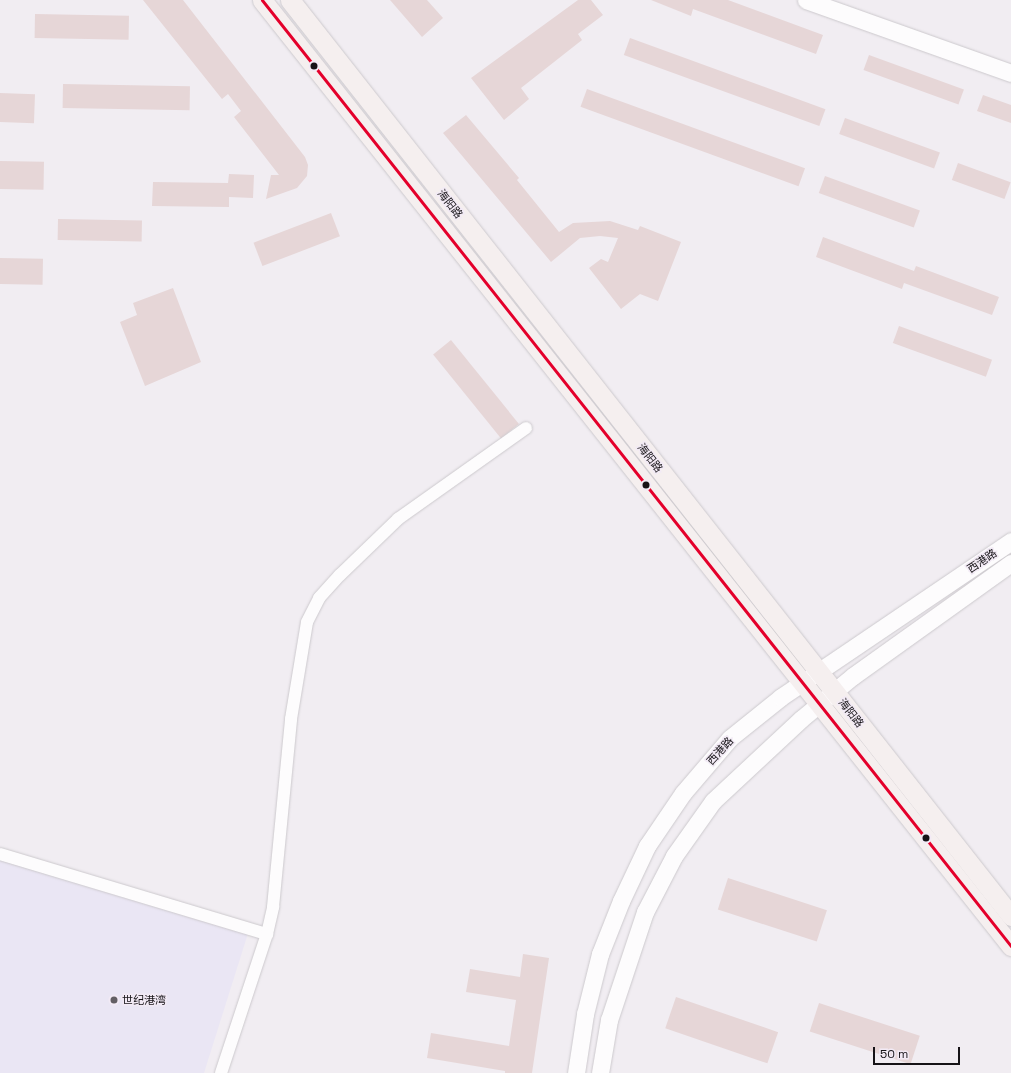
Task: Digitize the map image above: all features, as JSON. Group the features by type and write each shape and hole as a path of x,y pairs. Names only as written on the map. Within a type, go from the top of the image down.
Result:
{"main road":[{"name":"海阳路","path":"262,0 1011,946"},
{"name":"海阳路","path":"290,0 1011,916"},
{"path":"806,0 1011,73"},
{"name":"西港路","path":"576,1073 586,1014 600,954 621,901 647,846 683,792 730,738 802,682 1011,541"},
{"name":"西港路","path":"600,1073 608,1020 626,963 645,912 674,856 713,801 820,703 1011,563"}],"street":[{"path":"221,1073 266,934 273,907 292,712 307,622 319,598 340,575 398,519 526,428"},
{"path":"0,854 266,934"}],"shaded area":[{"name":"世纪港湾","path":"0,853 250,927 204,1073 0,1073"}],"building":[{"path":"143,0 183,0 305,157 308,165 307,176 297,188 266,199 271,175 279,175 234,117 241,111 228,94 222,99"},
{"path":"390,0 427,0 443,18 422,37"},
{"path":"578,0 591,0 603,15 578,34 582,40 521,88 529,99 504,120 471,78"},
{"path":"651,0 728,0 823,35 816,54 693,9 691,16"},
{"path":"35,14 129,16 129,40 35,38"},
{"path":"630,38 825,109 819,126 624,55"},
{"path":"869,55 964,90 958,105 864,70"},
{"path":"63,84 190,86 190,110 63,108"},
{"path":"587,89 805,168 799,186 581,107"},
{"path":"0,93 35,94 34,123 0,122"},
{"path":"983,95 1011,105 1011,123 977,111"},
{"path":"466,115 519,178 517,180 559,232 573,223 610,221 638,230 640,226 681,242 658,301 640,294 621,309 589,268 601,259 608,262 618,238 600,236 580,238 551,262 443,133"},
{"path":"845,118 940,153 934,169 839,134"},
{"path":"0,161 44,162 44,190 0,189"},
{"path":"958,163 1011,182 1004,199 952,180"},
{"path":"229,174 254,175 253,198 229,197 229,207 152,206 153,182 228,183"},
{"path":"825,176 920,211 914,227 819,193"},
{"path":"331,213 340,236 262,266 254,243"},
{"path":"58,219 142,220 142,241 58,240"},
{"path":"823,237 914,271 916,266 999,297 992,315 904,283 902,289 816,257"},
{"path":"0,258 43,259 43,285 0,284"},
{"path":"173,288 201,362 145,386 120,322 137,315 133,303"},
{"path":"899,326 992,360 986,377 893,343"},
{"path":"451,340 519,424 501,438 433,354"},
{"path":"728,878 827,910 817,942 718,909"},
{"path":"523,954 549,958 532,1073 505,1073 505,1071 427,1058 431,1033 509,1046 516,1000 466,992 470,969 520,977"},
{"path":"676,997 778,1032 767,1063 665,1028"},
{"path":"819,1003 920,1036 911,1064 810,1032"}],"transit line":[{"path":"262,0 1011,946"}],"place":[{"name":"世纪港湾","path":"114,1000"}]}
